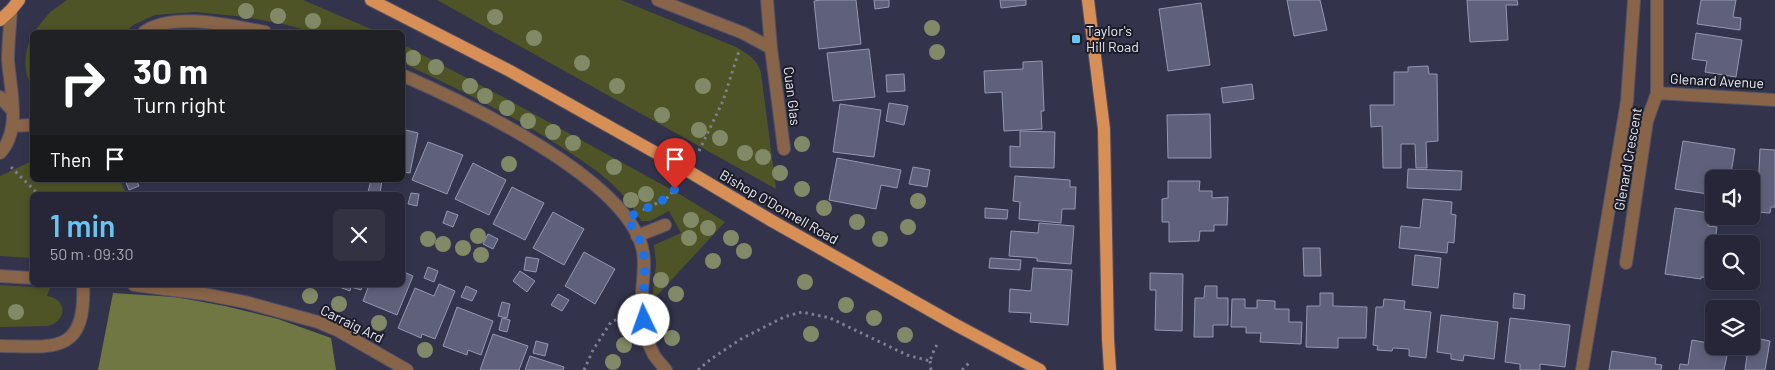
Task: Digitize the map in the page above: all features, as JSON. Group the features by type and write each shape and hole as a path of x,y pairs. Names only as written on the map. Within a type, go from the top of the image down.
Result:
{"main road":[{"path":"0,20 19,0"},
{"name":"Bishop O'Donnell Road","path":"370,0 510,71 956,325 1040,370"},
{"path":"1088,0 1104,129 1110,370"}],"street":[{"path":"658,0 743,33 771,48"},
{"name":"Cuan Glas","path":"767,0 784,149"},
{"path":"1582,370 1627,101 1634,0"},
{"name":"Glenard Crescent","path":"1626,263 1647,122 1656,93 1658,0"},
{"path":"1,153 8,140 12,126 8,58 11,10"},
{"path":"147,30 157,24 191,22 253,30"},
{"path":"405,77 482,113 558,158 601,189 616,204 627,218 642,246 644,263 642,307 649,342 655,356 666,370"},
{"name":"Glenard Avenue","path":"1656,93 1775,100"},
{"path":"0,96 12,110"},
{"path":"12,126 30,125"},
{"path":"637,236 665,225"},
{"path":"0,276 30,278"},
{"path":"0,346 41,346 65,342 76,332 81,319 83,287"},
{"name":"Carraig Ard","path":"150,287 204,294 282,311 318,322 337,330 408,370"}],"path":[{"path":"699,151 723,101 743,33"},
{"path":"1,153 12,168 36,192"},
{"path":"627,218 667,198 675,189"},
{"path":"584,370 593,350 611,322 642,307"},
{"path":"698,370 741,339 784,317 802,312 830,318 907,355 930,361"},
{"path":"931,370 930,361 938,344"},
{"path":"962,370 969,363"}],"green space":[{"path":"67,0 303,0 373,30 306,30 246,17 195,12 155,15 133,25 127,30 36,30 50,12"},
{"path":"437,0 621,0 736,47 755,61 761,73 776,189"},
{"path":"30,41 30,83 26,68"},
{"path":"405,46 681,195 725,222 652,301 656,263 654,245 681,233 669,211 650,221 641,221 633,208 614,186 580,159 499,110 405,64"},
{"path":"30,162 30,182 121,182 126,192 30,192 30,258 0,256 0,176"},
{"path":"0,285 50,288 47,296 59,301 62,305 62,315 59,320 48,326 0,327"},
{"path":"113,293 175,297 225,306 278,319 331,338 336,370 98,370"}],"building":[{"path":"856,0 861,44 819,49 814,1"},
{"path":"874,0 889,0 889,7 875,9"},
{"path":"1000,0 1026,0 1026,5 1001,8"},
{"path":"1287,0 1320,0 1327,30 1294,36"},
{"path":"1467,0 1517,0 1518,5 1506,5 1508,40 1470,42"},
{"path":"1701,0 1736,0 1733,17 1741,18 1740,30 1697,24"},
{"path":"1201,3 1210,65 1168,71 1159,9"},
{"path":"1696,33 1742,40 1736,77 1705,72 1707,61 1692,59"},
{"path":"869,49 875,97 833,101 827,53"},
{"path":"1042,61 1044,111 1041,111 1042,129 1004,131 1002,92 985,93 984,71 1023,69 1023,62"},
{"path":"1428,66 1429,74 1437,74 1438,141 1426,142 1427,168 1416,168 1415,144 1401,144 1401,168 1383,168 1382,126 1371,127 1370,105 1394,105 1394,72 1408,72 1408,67"},
{"path":"904,74 905,91 887,92 886,75"},
{"path":"1252,84 1254,99 1223,103 1221,88"},
{"path":"889,103 908,106 904,125 886,121"},
{"path":"840,104 881,110 874,157 833,152"},
{"path":"1210,114 1211,158 1168,158 1167,115"},
{"path":"405,130 418,133 410,173 405,172"},
{"path":"1020,131 1055,132 1054,168 1010,167 1010,146 1020,147"},
{"path":"1683,141 1735,149 1732,170 1705,170 1705,194 1675,189"},
{"path":"428,142 463,155 447,194 412,180"},
{"path":"1760,149 1775,150 1775,207 1771,207 1770,213 1760,212"},
{"path":"837,158 901,170 897,188 881,185 876,209 829,200"},
{"path":"473,163 506,180 489,215 455,199"},
{"path":"913,167 930,170 927,187 909,184"},
{"path":"1408,169 1462,171 1461,190 1407,188"},
{"path":"1015,176 1070,180 1070,187 1076,187 1075,209 1062,209 1061,223 1019,219 1020,202 1013,201"},
{"path":"1168,181 1200,181 1199,191 1212,191 1212,198 1228,197 1227,225 1214,225 1214,231 1200,231 1199,241 1169,242 1169,222 1162,222 1162,199 1168,198"},
{"path":"126,182 137,182 139,186 129,190"},
{"path":"370,182 382,182 380,192 368,192"},
{"path":"512,187 544,203 525,240 493,224"},
{"path":"411,193 419,194 417,206 408,204"},
{"path":"1423,199 1452,202 1451,214 1456,215 1454,243 1448,242 1447,253 1399,248 1401,226 1420,228"},
{"path":"985,208 1008,210 1007,219 985,218"},
{"path":"1675,208 1705,212 1705,225 1717,227 1716,235 1705,235 1705,278 1701,277 1701,279 1665,274"},
{"path":"447,211 458,215 453,227 443,223"},
{"path":"553,212 584,229 564,265 533,248"},
{"path":"1039,223 1074,226 1071,264 1037,261 1037,258 1009,256 1011,231 1038,233"},
{"path":"488,234 498,239 493,249 483,244"},
{"path":"1303,248 1320,248 1321,276 1304,276"},
{"path":"584,252 615,269 595,304 565,286"},
{"path":"1415,255 1441,258 1438,288 1412,285"},
{"path":"526,257 539,259 536,272 524,270"},
{"path":"990,258 1021,260 1020,270 989,268"},
{"path":"428,267 438,271 434,282 424,278"},
{"path":"1033,268 1072,270 1068,325 1030,322 1031,313 1009,312 1010,289 1031,291"},
{"path":"520,271 535,281 527,292 513,281"},
{"path":"405,272 413,276 397,315 363,301 368,287 405,287"},
{"path":"1150,273 1183,274 1182,331 1155,330 1156,290 1150,290"},
{"path":"439,284 455,291 435,339 422,334 421,338 398,328 415,288 434,296"},
{"path":"466,286 477,291 472,301 461,297"},
{"path":"1205,286 1217,286 1217,298 1228,298 1228,325 1213,325 1213,337 1194,337 1195,298 1204,298"},
{"path":"339,287 351,287 350,291"},
{"path":"351,287 362,287 361,290"},
{"path":"1320,293 1333,293 1333,306 1367,307 1366,338 1338,338 1338,348 1306,347 1307,306 1320,306"},
{"path":"1514,293 1525,295 1524,309 1513,308"},
{"path":"558,294 569,300 562,311 551,305"},
{"path":"1232,299 1245,299 1245,308 1257,308 1257,300 1275,301 1275,309 1289,309 1289,322 1302,322 1301,344 1260,342 1261,333 1246,333 1246,327 1231,327"},
{"path":"1384,299 1405,301 1404,309 1431,312 1426,358 1409,356 1409,349 1377,350 1378,346 1373,345 1376,307 1383,307"},
{"path":"502,302 510,304 507,318 498,316"},
{"path":"457,307 493,321 481,355 468,350 467,355 443,346"},
{"path":"1441,315 1498,322 1494,359 1464,355 1463,361 1451,359 1451,354 1437,352"},
{"path":"502,318 510,320 507,332 499,330"},
{"path":"1510,318 1570,325 1565,367 1540,364 1540,370 1520,370 1520,364 1505,362"},
{"path":"493,334 528,346 519,370 480,370"},
{"path":"1760,339 1770,341 1765,370 1745,370 1747,356 1742,355 1760,355"},
{"path":"1692,340 1705,342 1705,355 1727,355 1724,370 1679,370 1680,364 1688,365"},
{"path":"536,341 548,344 545,356 533,353"},
{"path":"1612,351 1656,358 1655,364 1662,365 1661,370 1609,370"},
{"path":"530,356 564,367 563,370 525,370"}],"place":[{"name":"Taylor's Hill Road","path":"1076,39"}],"route":[{"path":"644,320 642,307 644,278 642,246 627,218 667,198 675,189"}]}
